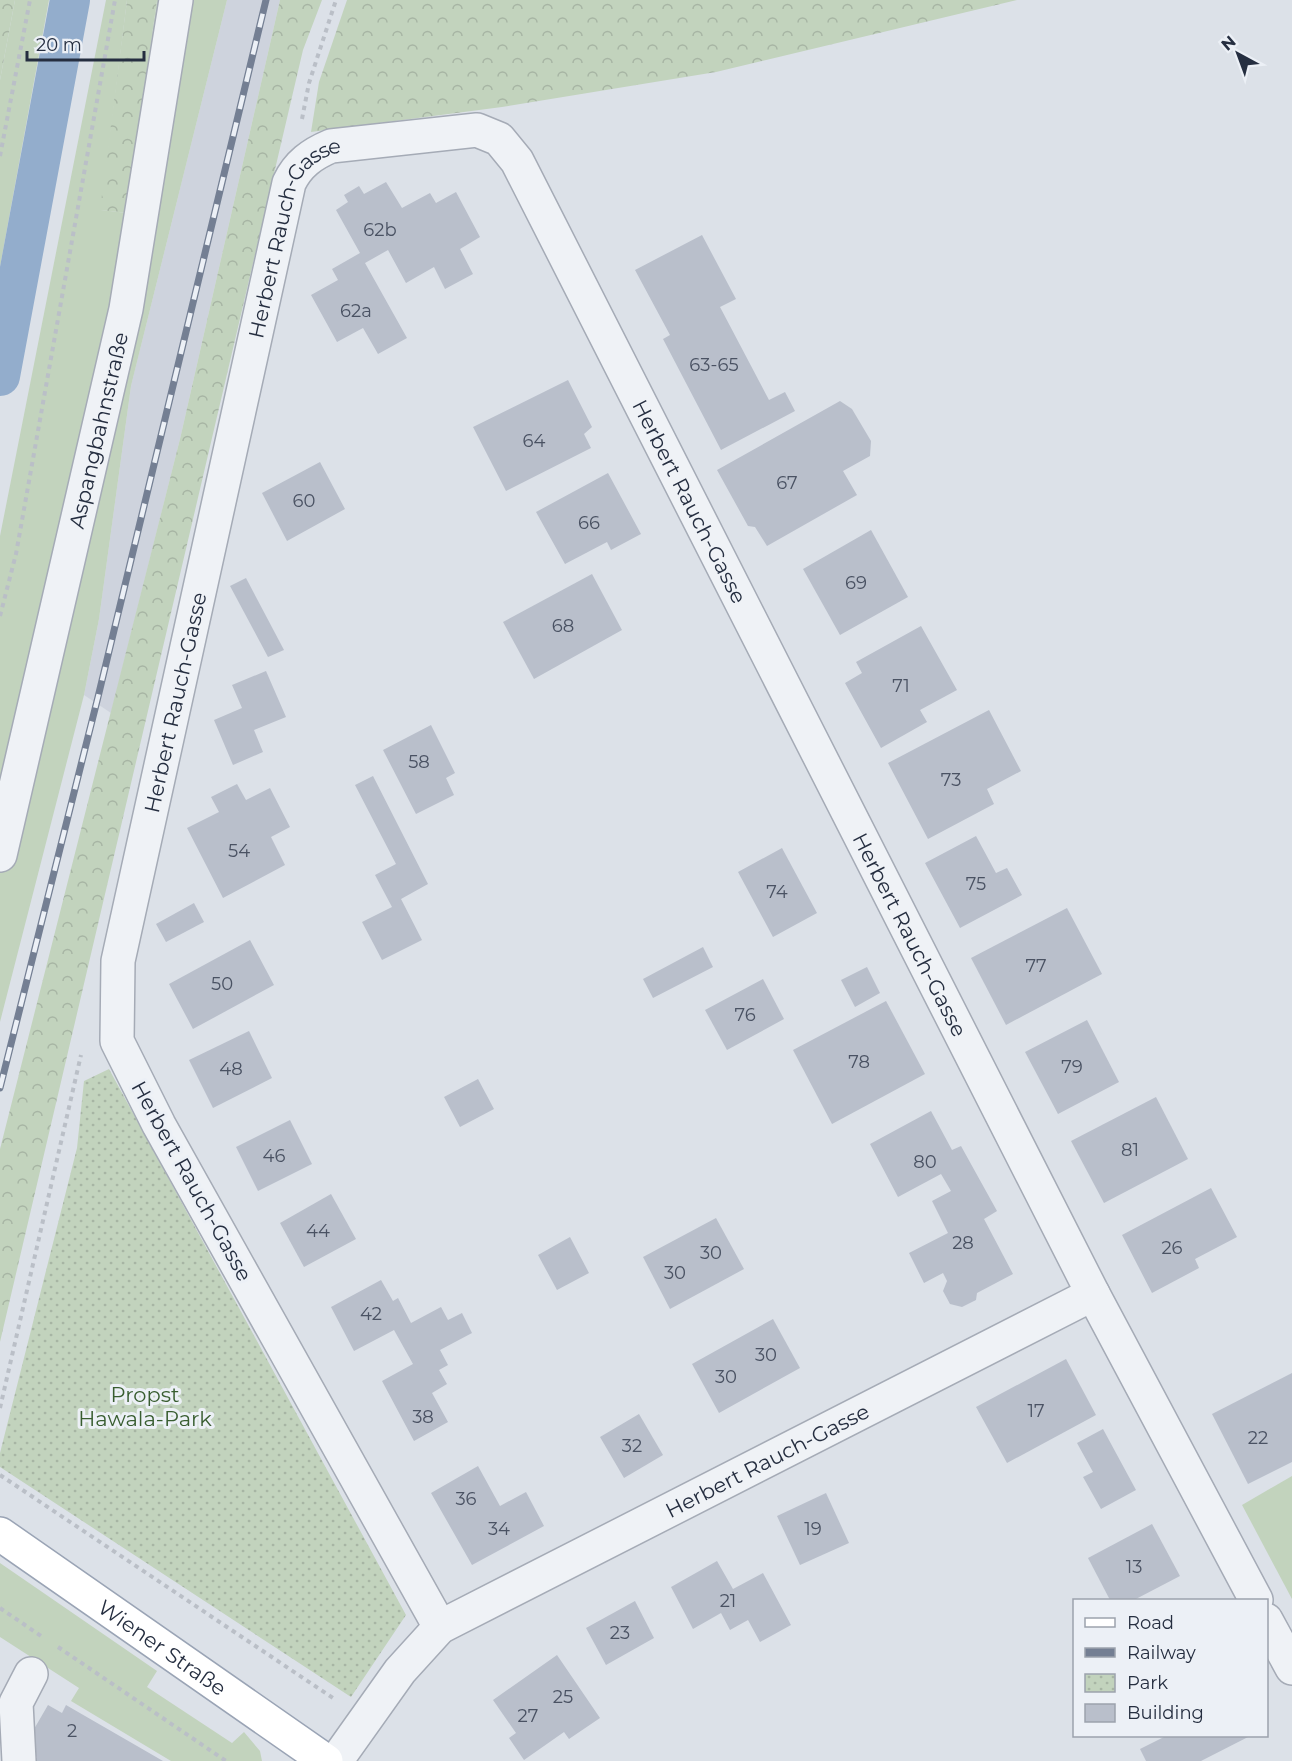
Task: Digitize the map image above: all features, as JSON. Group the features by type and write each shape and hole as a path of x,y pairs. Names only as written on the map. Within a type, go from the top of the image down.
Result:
{"main road":[{"name":"Wiener Straße","path":"0,1534 326,1761"}],"street":[{"name":"Aspangbahnstraße","path":"0,855 126,309 176,0"},
{"name":"Herbert Rauch-Gasse","path":"440,1627 159,1125 117,1041 118,961 289,183 298,166 317,152 331,146 477,130 499,139 512,155 1093,1294 1255,1599"},
{"name":"Herbert Rauch-Gasse","path":"336,1761 399,1671 440,1627 1093,1294"},
{"path":"1268,1624 1292,1668"},
{"path":"19,1761 16,1703 31,1674"}],"path":[{"path":"0,156 30,0"},
{"path":"0,616 20,531 115,0"},
{"path":"298,166 296,147 309,83 336,0"},
{"path":"0,1408 83,1048 117,1041"},
{"path":"0,1475 366,1720"},
{"path":"0,1608 226,1761"}],"shaded area":[{"path":"227,0 280,0 180,439 111,713 84,695 99,619 131,386"}],"green space":[{"path":"0,0 15,0 0,80"},
{"path":"15,0 49,0 0,267 0,80"},
{"path":"106,0 127,0 101,210 127,213 157,0 227,0 131,386 99,619 84,695 0,1022 0,536"},
{"path":"127,0 157,0 127,213 100,210"},
{"path":"280,0 322,0 303,50 0,1342 0,1149 180,439"},
{"path":"347,0 1017,0 716,72 502,107 311,132 319,82"},
{"name":"Propst Hawala-Park","path":"109,1069 406,1615 351,1697 0,1467 0,1453 77,1148 84,1081"},
{"path":"1292,1476 1292,1599 1242,1505"},
{"path":"0,1563 157,1671 147,1687 232,1743 244,1732 260,1751 262,1761 171,1761 71,1701 79,1688 0,1637"}],"building":[{"path":"386,182 402,208 430,193 436,203 456,192 480,237 460,249 473,274 445,289 434,267 406,283 388,250 365,263 407,338 378,354 363,328 337,342 311,295 338,280 332,269 360,253 336,210 348,202 344,195 359,186 364,194"},
{"path":"702,235 736,299 720,307 769,400 785,392 795,411 721,450 663,339 670,335 635,270"},
{"path":"568,380 592,427 584,434 591,448 506,491 473,427"},
{"path":"840,401 852,409 871,441 870,456 843,471 857,495 767,546 755,527 748,526 717,470"},
{"path":"320,462 345,509 287,541 262,493"},
{"path":"608,473 641,534 611,550 607,542 565,564 536,512"},
{"path":"871,530 908,597 840,635 803,569"},
{"path":"592,574 622,630 534,679 503,622"},
{"path":"246,578 284,650 268,657 230,586"},
{"path":"921,626 957,690 920,710 927,722 881,748 845,683 862,673 856,662"},
{"path":"266,671 286,717 254,730 263,752 233,765 214,720 242,708 232,685"},
{"path":"989,710 1021,771 987,789 994,804 928,839 888,763"},
{"path":"431,725 455,773 446,778 454,795 416,814 383,750"},
{"path":"373,776 428,884 401,899 422,940 382,960 362,922 392,907 375,875 396,864 355,785"},
{"path":"237,784 246,800 270,788 290,827 271,837 285,865 223,898 187,828 219,812 211,797"},
{"path":"976,836 996,873 1007,868 1022,895 960,928 925,863"},
{"path":"782,848 817,913 773,937 738,872"},
{"path":"194,903 204,922 166,942 156,924"},
{"path":"1067,908 1102,974 1006,1025 971,958"},
{"path":"250,940 274,985 193,1029 169,984"},
{"path":"703,947 713,967 653,998 643,979"},
{"path":"867,967 880,993 855,1007 841,980"},
{"path":"763,979 784,1019 727,1050 705,1010"},
{"path":"886,1001 925,1074 832,1124 793,1050"},
{"path":"1087,1020 1119,1082 1058,1114 1025,1052"},
{"path":"249,1031 272,1078 213,1108 189,1060"},
{"path":"478,1079 494,1109 460,1127 444,1097"},
{"path":"1156,1097 1188,1159 1104,1203 1071,1141"},
{"path":"931,1111 952,1150 961,1146 997,1211 984,1219 1013,1274 977,1293 976,1300 962,1307 950,1304 943,1291 947,1281 943,1273 924,1283 909,1253 948,1233 932,1201 951,1191 941,1174 898,1197 870,1144"},
{"path":"290,1120 312,1164 258,1191 236,1147"},
{"path":"1211,1188 1237,1237 1195,1259 1199,1268 1152,1293 1122,1235"},
{"path":"331,1194 356,1239 304,1267 280,1223"},
{"path":"716,1218 744,1269 670,1309 643,1257"},
{"path":"570,1237 589,1273 557,1290 538,1255"},
{"path":"381,1280 393,1301 398,1298 411,1323 441,1307 448,1320 462,1313 472,1333 440,1350 448,1365 439,1370 447,1384 432,1393 448,1422 414,1441 382,1381 413,1364 394,1330 354,1351 331,1307"},
{"path":"773,1319 800,1368 719,1413 692,1364"},
{"path":"1066,1359 1096,1415 1007,1463 976,1407"},
{"path":"1292,1373 1292,1462 1248,1484 1212,1414"},
{"path":"639,1414 663,1455 624,1478 600,1437"},
{"path":"1103,1429 1136,1490 1101,1509 1083,1477 1093,1472 1077,1443"},
{"path":"478,1466 500,1506 526,1492 544,1526 472,1565 431,1493"},
{"path":"826,1493 849,1543 800,1565 777,1516"},
{"path":"1152,1524 1180,1576 1136,1599 1109,1599 1088,1558"},
{"path":"717,1561 733,1589 763,1573 791,1625 760,1642 748,1620 730,1630 721,1613 693,1629 671,1587"},
{"path":"635,1601 654,1638 606,1665 586,1628"},
{"path":"557,1655 600,1718 569,1739 564,1732 524,1760 509,1738 516,1733 493,1700"},
{"path":"48,1705 62,1713 66,1705 163,1761 34,1761 37,1757 23,1748"},
{"path":"1164,1737 1248,1737 1201,1761 1146,1761 1140,1749"}],"waterway":[{"path":"0,376 70,0"}],"railway":[{"path":"0,1088 98,697 266,0"}]}
